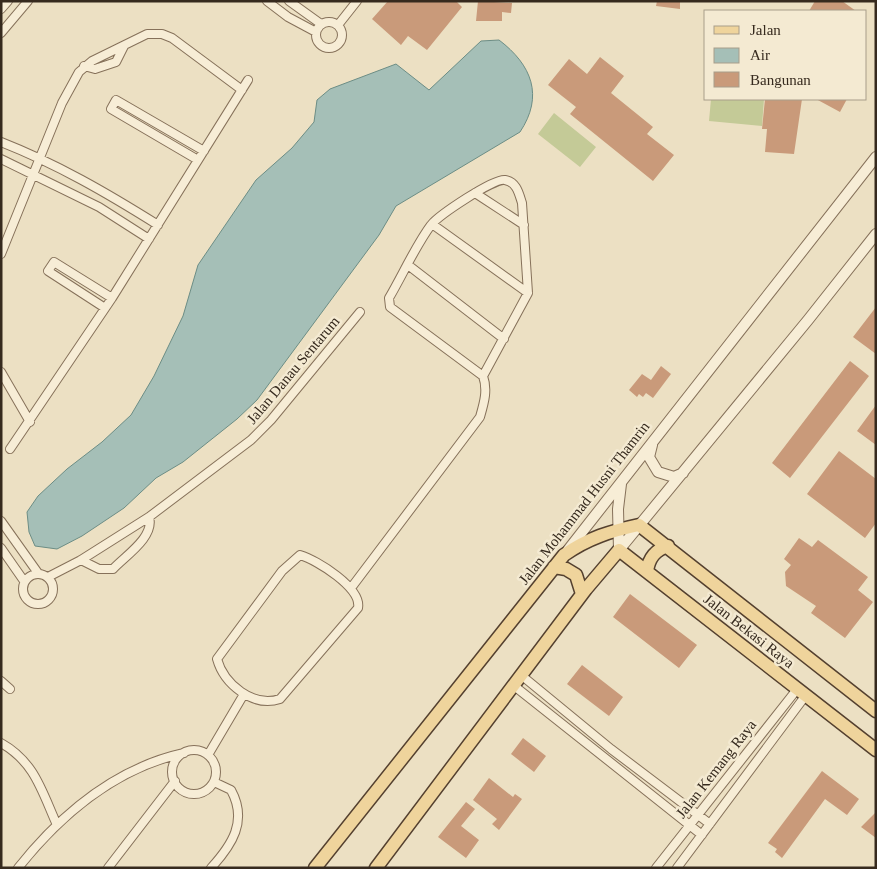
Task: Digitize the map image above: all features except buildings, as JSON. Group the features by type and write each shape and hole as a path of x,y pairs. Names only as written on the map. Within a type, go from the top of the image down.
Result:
{"main road":[{"path":"564,555 580,544 618,530 639,525"},
{"name":"Jalan Bekasi Raya","path":"639,525 876,711"},
{"path":"646,571 651,558 661,548 668,546"},
{"path":"376,868 582,594 619,550"},
{"name":"Jalan Bekasi Raya","path":"619,550 876,750"},
{"name":"Jalan Mohammad Husni Thamrin","path":"315,868 564,555"},
{"path":"554,567 566,569 576,575 582,594"}],"street":[{"path":"1,9 8,1"},
{"path":"1,33 28,1"},
{"path":"267,1 288,17 316,32"},
{"path":"289,1 321,24"},
{"path":"338,25 358,1"},
{"path":"329,22 338,25 342,33 340,42 333,47 324,47 317,41 316,32 321,24 329,22"},
{"path":"1,254 62,103 84,66 95,69 116,62 124,46 147,34 162,34 172,38 242,90"},
{"path":"10,449 112,298 248,80"},
{"path":"198,160 111,109 116,100 204,151"},
{"path":"1,142 41,158 81,178 158,225"},
{"name":"Jalan Mohammad Husni Thamrin","path":"564,555 876,157"},
{"path":"1,159 99,207 149,239"},
{"path":"351,588 480,417 486,385 483,376 390,307 389,298 432,224 475,193 498,180 506,180 514,184 522,203 528,293 483,376"},
{"path":"475,193 524,225"},
{"path":"432,224 528,293"},
{"path":"619,550 683,474 876,234"},
{"path":"105,308 48,271 54,262 112,298"},
{"path":"408,265 504,339"},
{"name":"Jalan Danau Sentarum","path":"48,577 81,560 149,517 251,440 271,420 360,312"},
{"path":"1,372 30,422"},
{"path":"654,441 650,448 649,457 658,472 666,476 683,474"},
{"path":"619,550 618,530 621,482"},
{"path":"81,560 99,569 112,569 146,534 150,523 149,517"},
{"path":"1,520 38,573 48,577 53,586 52,596 45,603 35,605 26,600 22,590 24,581 30,575 38,573"},
{"path":"1,548 24,581"},
{"path":"300,555 310,558 351,588 358,598 358,608 280,699 272,702 244,694 230,683 219,666 217,659 219,653 293,559 300,555"},
{"path":"1,680 10,689"},
{"path":"517,680 710,824"},
{"path":"517,680 638,786 702,835"},
{"name":"Jalan Kemang Raya","path":"656,868 698,814 802,692"},
{"name":"Jalan Kemang Raya","path":"677,868 802,692"},
{"path":"208,755 244,694"},
{"path":"1,743 17,752 30,766 57,825"},
{"path":"18,868 57,825 88,796 126,774 157,760 192,750 208,755 216,767 214,782 202,793 186,793 174,781"},
{"path":"108,868 174,781 174,765 184,753"},
{"path":"638,786 645,775"},
{"path":"212,868 229,849 234,839 238,809 231,790 214,782"}],"green space":[{"path":"711,100 764,100 762,126 709,121"},
{"path":"554,113 596,147 580,167 538,134"}],"water":[{"path":"499,40 520,60 531,82 533,94 531,106 520,132 396,206 379,235 257,400 237,419 183,462 156,478 124,508 82,536 57,549 35,546 29,532 27,512 38,496 131,415 154,376 183,316 198,265 256,180 292,148 314,122 317,100 330,89 396,64 429,90 481,41"}]}
